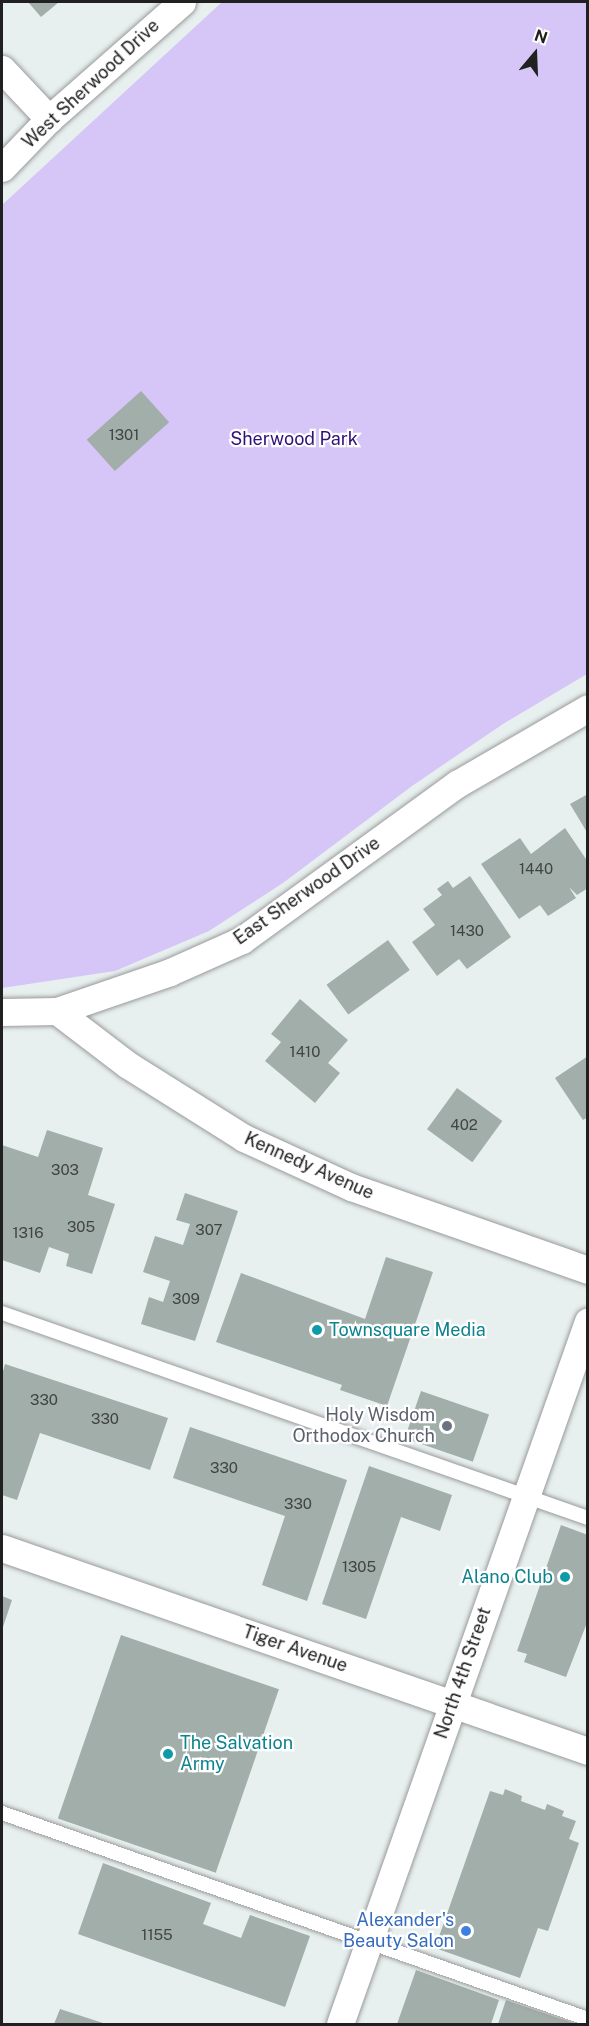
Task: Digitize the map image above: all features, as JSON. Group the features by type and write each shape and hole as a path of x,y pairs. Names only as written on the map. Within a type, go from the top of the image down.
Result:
{"street":[{"name":"West Sherwood Drive","path":"2,168 49,119 182,2"},
{"path":"2,69 49,119"},
{"name":"East Sherwood Drive","path":"2,1012 57,1011 170,972 243,940 457,784 588,708"},
{"name":"Kennedy Avenue","path":"57,1011 128,1065 244,1138 351,1187 588,1270"},
{"name":"North 4th Street","path":"340,2025 588,1321"},
{"name":"Tiger Avenue","path":"2,1548 588,1751"}],"lane":[{"path":"2,1313 588,1518"},
{"path":"2,1814 588,2019"}],"green space":[{"name":"Sherwood Park","path":"222,2 587,2 587,674 503,724 412,786 283,883 209,931 115,971 2,988 2,205"}],"building":[{"path":"28,2 59,2 41,17"},
{"path":"141,391 169,422 115,471 87,440"},
{"path":"588,794 588,834 570,804"},
{"path":"565,828 588,862 588,888 577,895 569,887 576,898 548,916 540,905 519,919 481,864 520,838 531,854"},
{"path":"470,876 511,937 467,969 459,959 437,976 412,942 435,925 423,909 442,895 437,889 448,881 453,888"},
{"path":"388,940 410,970 348,1015 327,985"},
{"path":"300,999 348,1040 328,1063 340,1073 315,1103 265,1061 281,1042 271,1034"},
{"path":"588,1056 588,1117 583,1120 555,1078"},
{"path":"457,1088 502,1121 472,1162 427,1129"},
{"path":"47,1130 103,1148 88,1195 115,1204 92,1274 66,1266 69,1254 49,1247 40,1273 2,1260 2,1145 38,1157"},
{"path":"185,1193 238,1211 195,1341 141,1324 149,1297 163,1302 170,1281 143,1272 155,1236 183,1245 190,1224 176,1220"},
{"name":"Townsquare Media","path":"386,1257 433,1272 387,1406 340,1390 342,1385 216,1342 241,1273 365,1319"},
{"path":"5,1364 168,1418 150,1470 40,1433 17,1500 2,1495 2,1375"},
{"name":"Holy Wisdom Orthodox Church","path":"421,1391 489,1414 473,1462 405,1438"},
{"path":"190,1427 347,1480 307,1601 262,1585 285,1516 173,1478"},
{"path":"369,1466 452,1495 440,1531 401,1517 366,1619 322,1604"},
{"name":"Alano Club","path":"561,1525 588,1535 588,1620 566,1677 524,1662 527,1654 517,1651"},
{"path":"2,1596 12,1600 2,1630"},
{"name":"The Salvation Army","path":"121,1635 279,1689 216,1873 58,1818"},
{"path":"505,1789 522,1796 521,1801 545,1810 547,1804 564,1811 562,1816 576,1821 569,1839 579,1843 548,1931 538,1928 520,1978 435,1948 490,1791 503,1795"},
{"path":"103,1863 211,1903 203,1924 241,1938 250,1915 310,1936 285,2007 78,1934"},
{"path":"416,1970 499,2000 491,2024 397,2024"},
{"path":"506,2000 576,2024 498,2024"},
{"path":"60,2009 106,2024 54,2024"}],"place":[{"name":"Townsquare Media","path":"317,1330"},
{"name":"Holy Wisdom Orthodox Church","path":"447,1426"},
{"name":"Alano Club","path":"565,1577"},
{"name":"The Salvation Army","path":"168,1754"},
{"name":"Alexander's Beauty Salon","path":"466,1931"}]}
